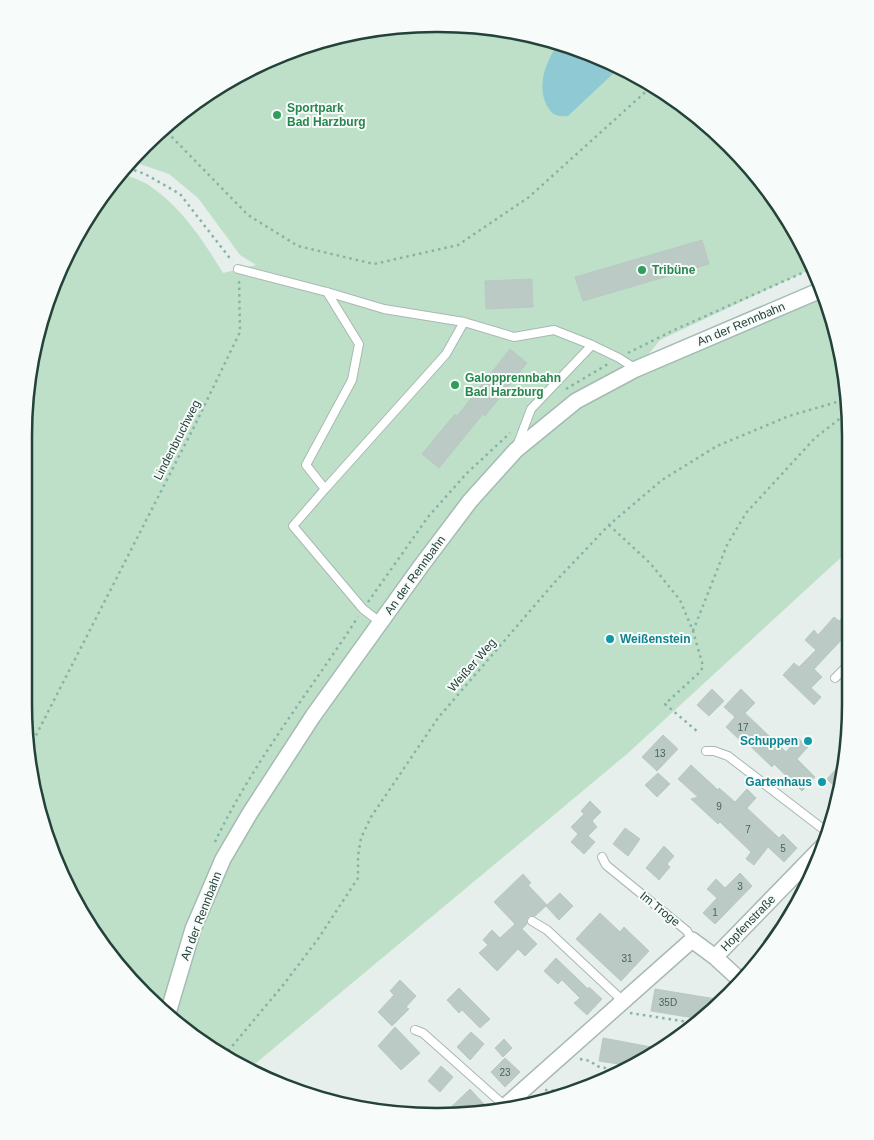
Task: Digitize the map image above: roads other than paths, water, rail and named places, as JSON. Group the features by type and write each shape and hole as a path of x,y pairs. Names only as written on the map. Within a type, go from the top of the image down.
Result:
{"main road":[{"name":"An der Rennbahn","path":"170,1007 193,929 223,859 250,813 313,716 380,622 470,501 516,450 576,401 636,369 815,293"},
{"name":"Hopfenstraße","path":"715,957 811,859"},
{"name":"Hopfenstraße","path":"692,940 715,957 735,976"},
{"path":"512,1101 692,940"}],"lane":[{"path":"238,269 384,309 464,322 514,337 554,330 592,345 619,358 636,369"},
{"path":"325,489 306,465 352,380 358,344 326,292"},
{"path":"380,622 363,609 293,526 446,354 464,322"},
{"path":"516,450 531,409 592,345"},
{"path":"835,678 842,671"},
{"path":"706,751 714,751 728,756 822,828"},
{"name":"Im Troge","path":"602,857 606,865 687,931 692,940"},
{"path":"532,921 547,930 618,1005"},
{"path":"415,1030 424,1034 500,1102"}],"water":[{"path":"555,50 614,73 568,116 557,116 550,111 546,104 542,89 544,73"}],"place":[{"name":"Sportpark Bad Harzburg","path":"277,115"},
{"name":"Tribüne","path":"642,270"},
{"name":"Galopprennbahn Bad Harzburg","path":"455,385"},
{"name":"Weißenstein","path":"610,639"},
{"name":"Schuppen","path":"808,741"},
{"name":"Gartenhaus","path":"822,782"}]}
